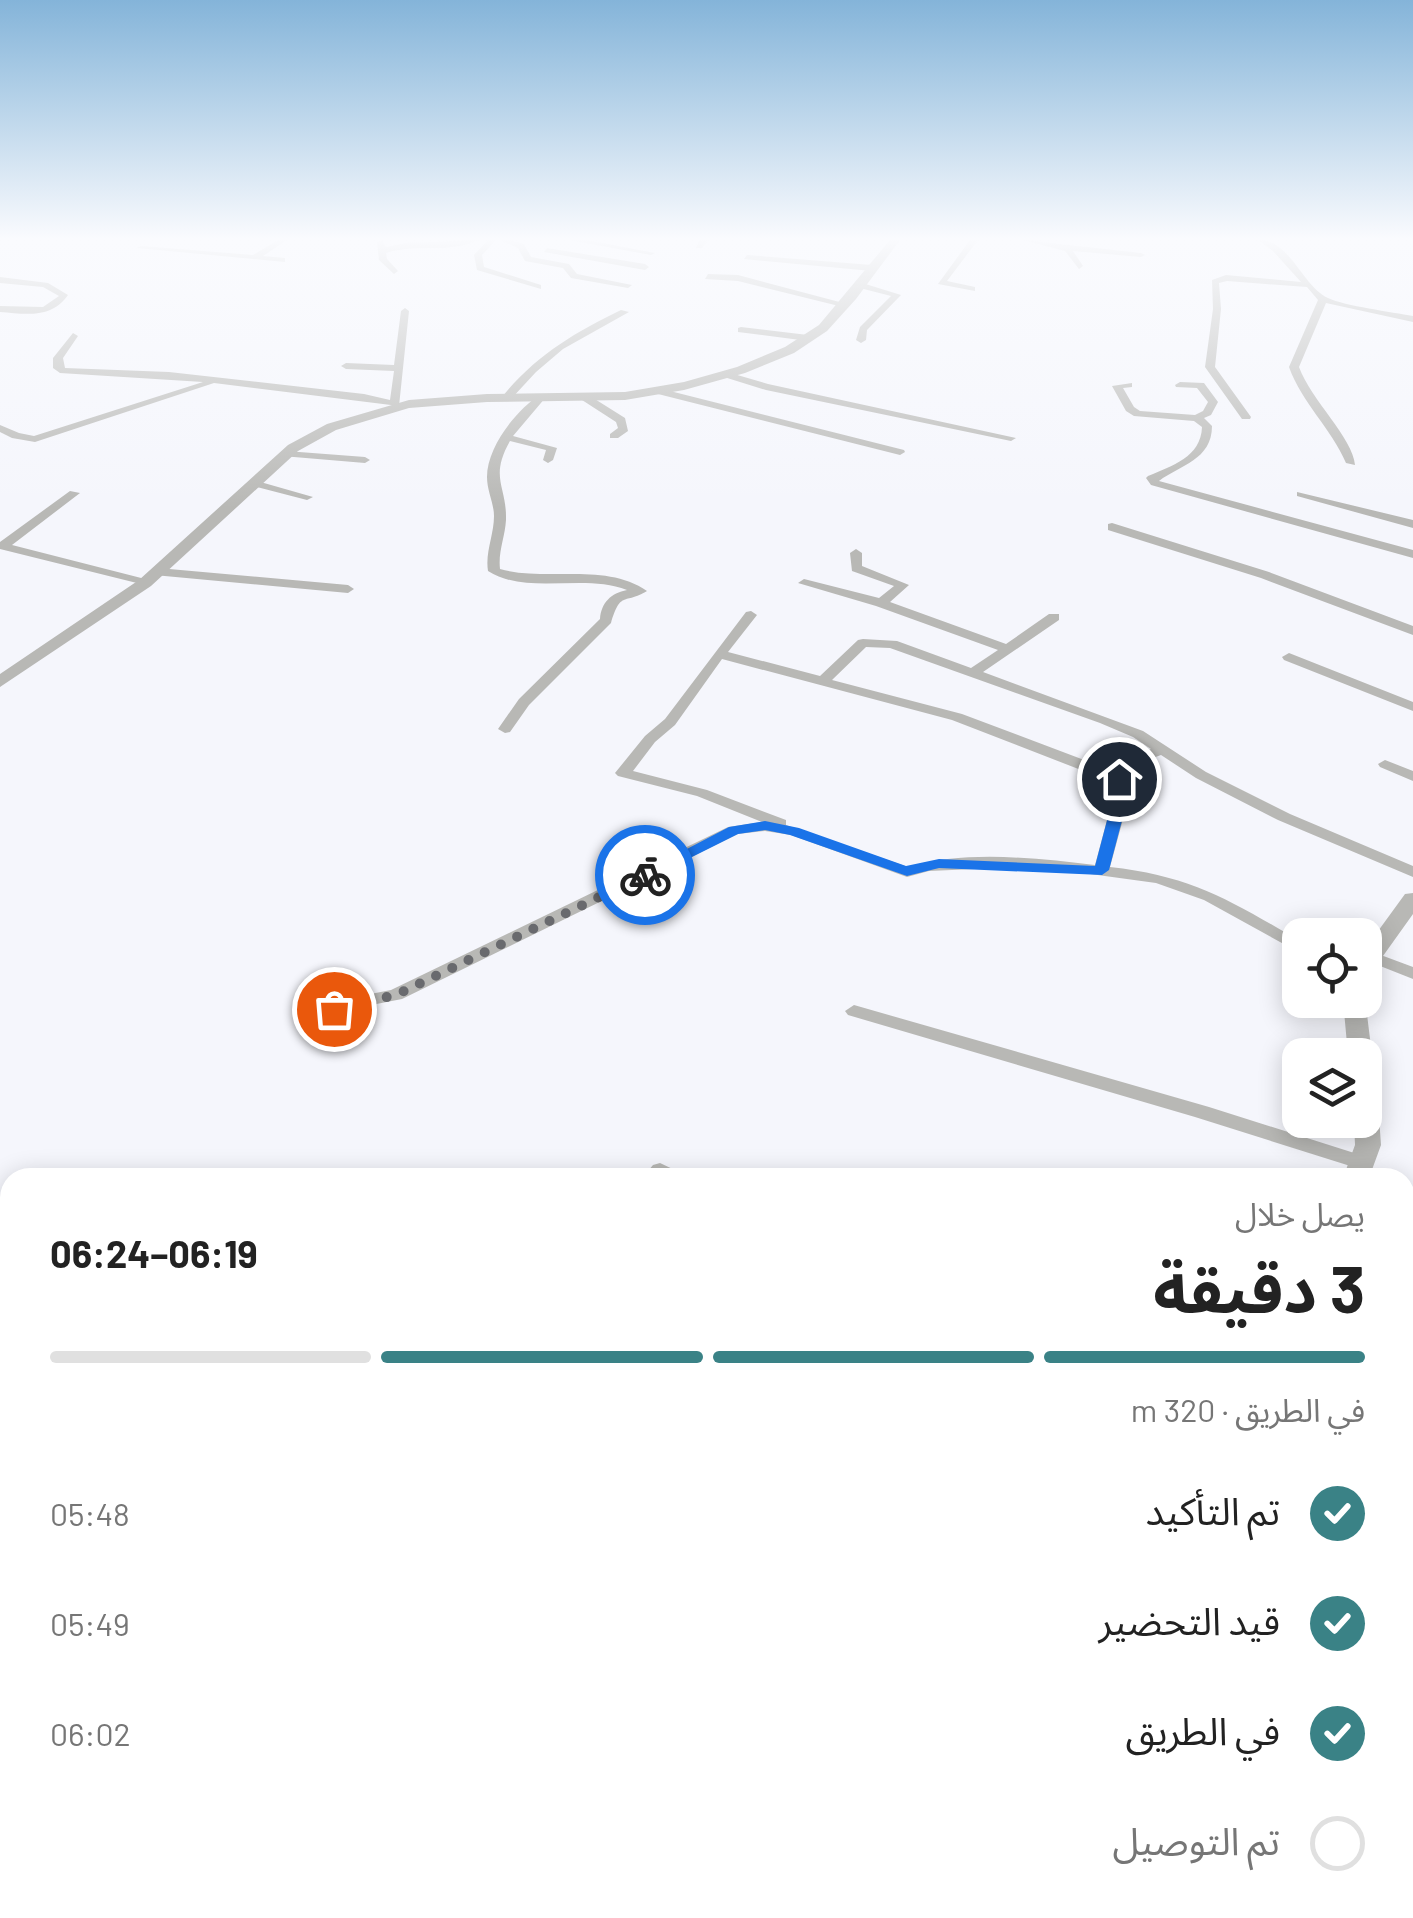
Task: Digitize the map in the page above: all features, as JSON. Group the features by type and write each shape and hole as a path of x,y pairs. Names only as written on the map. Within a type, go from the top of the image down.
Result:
{"street":[{"path":"395,404 403,330"},
{"path":"507,397 525,373 553,349 590,330"},
{"path":"741,330 808,338"},
{"path":"73,336 58,358 58,368 63,371 214,381 395,404 662,392 762,364 817,330"},
{"path":"861,340 862,330"},
{"path":"1215,330 1210,368 1246,418"},
{"path":"1310,330 1294,367 1306,400 1340,439 1351,463"},
{"path":"346,366 398,368"},
{"path":"727,375 766,387 1011,438"},
{"path":"0,428 16,436 46,436 214,381"},
{"path":"1128,385 1117,386 1130,409 1138,414 1197,418 1207,413 1213,402 1208,392 1200,384 1180,385"},
{"path":"662,392 900,452"},
{"path":"505,729 524,702 606,620 607,608 620,595 640,591 608,581 537,578 494,571 492,556 500,518 492,480 494,464 506,437 541,397"},
{"path":"586,398 622,420 624,430 614,436"},
{"path":"0,682 158,572 286,454 336,424 395,404"},
{"path":"1197,418 1207,426 1209,436 1202,448 1152,478 1155,483 1413,554"},
{"path":"0,446 16,436"},
{"path":"506,437 552,448 548,460"},
{"path":"286,454 365,460"},
{"path":"253,483 307,497"},
{"path":"74,493 3,546 145,582"},
{"path":"1301,494 1413,524"},
{"path":"1112,527 1265,575 1413,631"},
{"path":"856,553 856,568 904,585 881,603"},
{"path":"158,572 348,588"},
{"path":"804,582 881,603 1006,648"},
{"path":"751,615 680,710 638,751 624,773 702,793 862,854 918,866 965,864 1102,870 1158,878 1196,890 1282,938"},
{"path":"974,672 1054,617"},
{"path":"823,681 855,648 871,642 892,644 1090,714 1295,822 1413,872"},
{"path":"719,654 956,717 1119,779 1122,790 1102,870"},
{"path":"1289,657 1413,707"},
{"path":"1102,771 1164,750"},
{"path":"1385,764 1413,776"},
{"path":"315,1010 396,995 734,830 779,828 907,872 918,866"},
{"path":"1382,943 1410,907"},
{"path":"1382,965 1413,973"},
{"path":"854,1012 1202,1112 1354,1168"},
{"path":"1359,1168 1366,1138"}],"way so far":[{"path":"334,1009 396,995 645,875"}],"route":[{"path":"645,875 734,830 765,826 794,831 907,872 939,863 1102,870 1108,833 1122,790 1119,779"}]}
